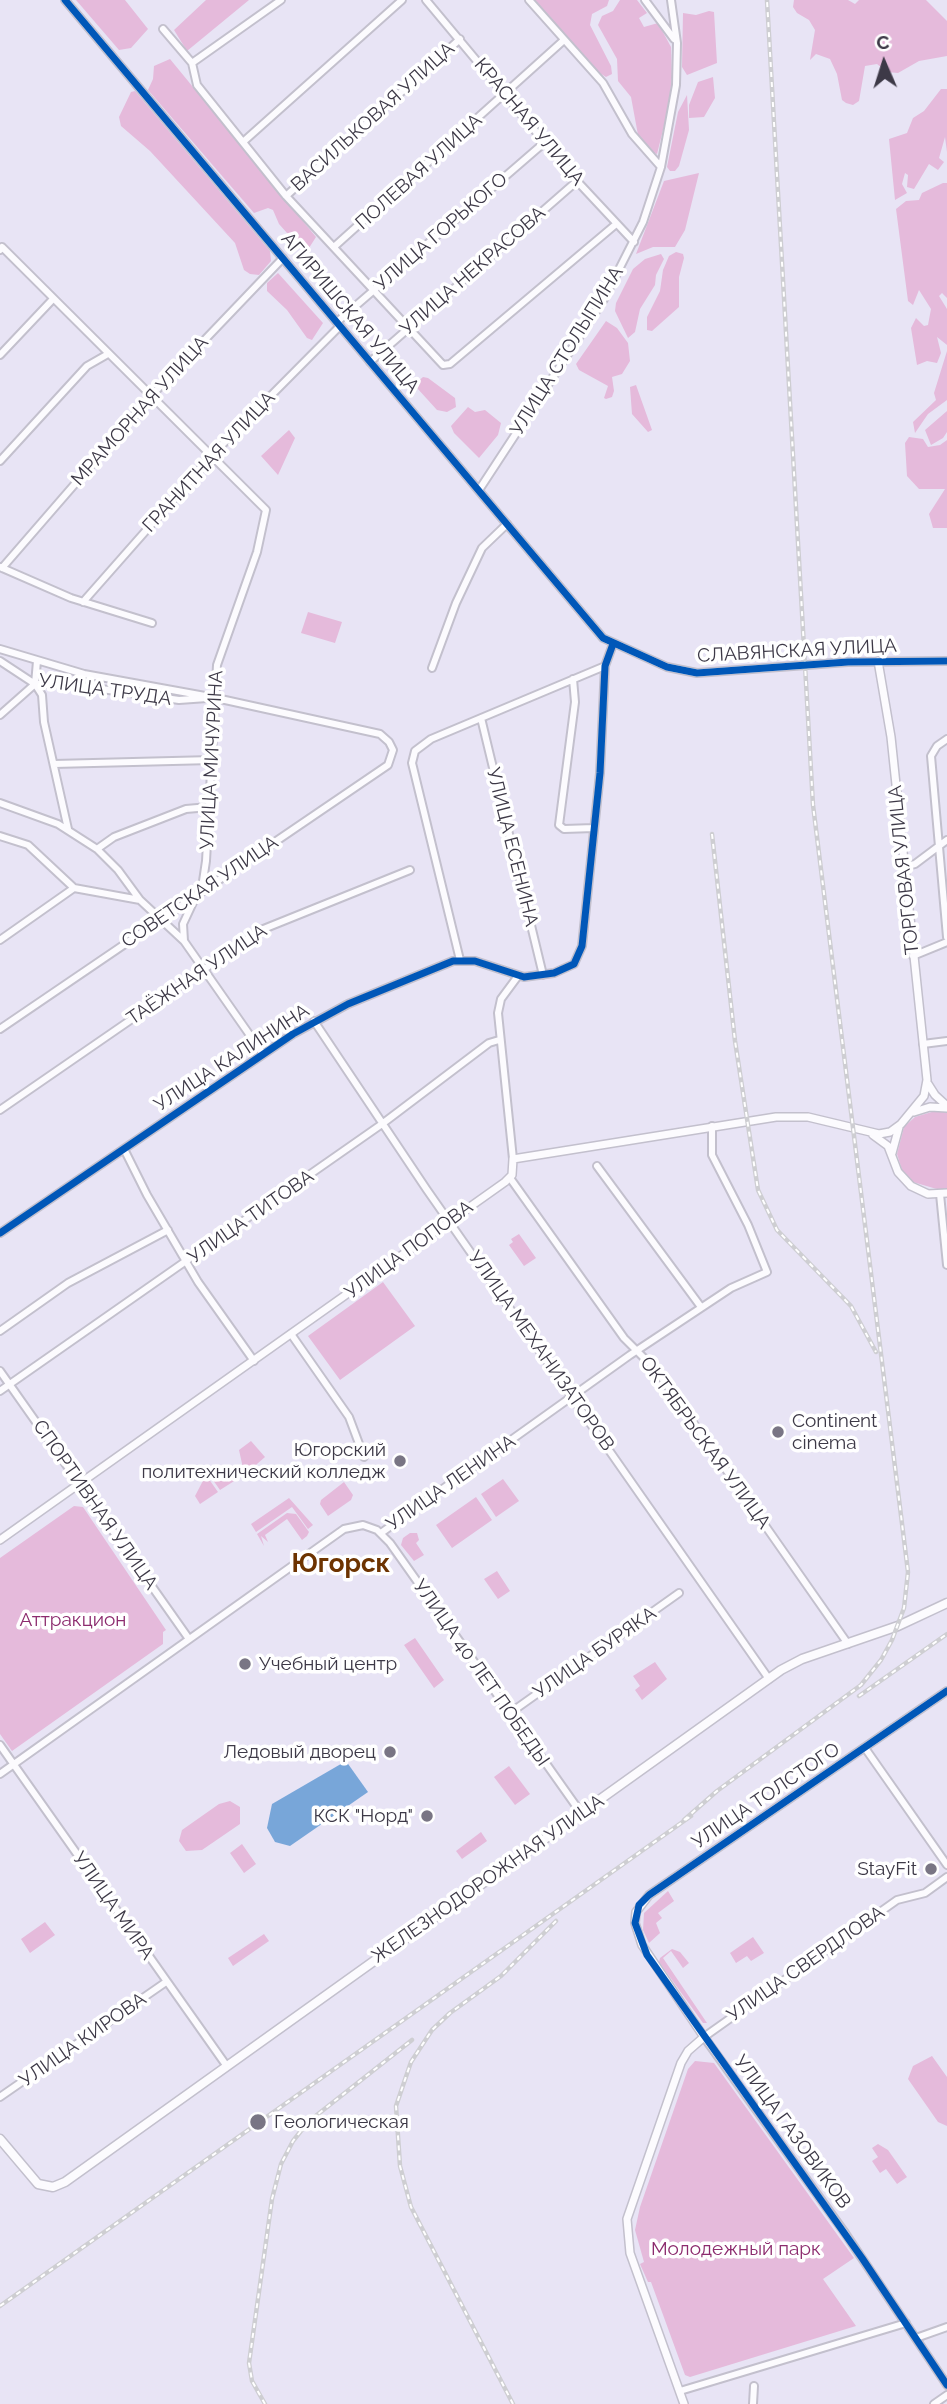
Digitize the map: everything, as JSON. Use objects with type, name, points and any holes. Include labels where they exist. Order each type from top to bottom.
[{"type":"main road","name":"ЖЕЛЕЗНОДОРОЖНАЯ УЛИЦА","points":[[0,2139],[34,2182],[47,2187],[65,2182],[769,1679],[796,1662],[908,1622],[947,1603]]},
{"type":"street","name":"АГИРИШСКАЯ УЛИЦА","points":[[65,0],[597,633],[613,644]]},
{"type":"street","points":[[192,63],[281,0]]},
{"type":"street","points":[[243,142],[402,0]]},
{"type":"street","name":"КРАСНАЯ УЛИЦА","points":[[426,0],[577,181],[615,225],[634,242]]},
{"type":"street","points":[[528,0],[603,83],[632,134],[661,167]]},
{"type":"street","points":[[645,0],[670,30],[677,44]]},
{"type":"street","name":"УЛИЦА СТОЛЫПИНА","points":[[479,491],[604,299],[634,242],[661,167],[676,85],[677,44],[671,0]]},
{"type":"street","points":[[163,29],[192,63],[197,85],[286,195],[409,328]]},
{"type":"street","name":"ВАСИЛЬКОВАЯ УЛИЦА","points":[[286,195],[460,39]]},
{"type":"street","name":"ПОЛЕВАЯ УЛИЦА","points":[[335,246],[564,40]]},
{"type":"street","name":"УЛИЦА ГОРЬКОГО","points":[[338,324],[545,142]]},
{"type":"street","name":"УЛИЦА НЕКРАСОВА","points":[[370,362],[577,181]]},
{"type":"street","name":"УЛИЦА СТОЛЫПИНА","points":[[409,328],[441,364],[452,362],[615,225]]},
{"type":"street","points":[[1,249],[212,455]]},
{"type":"street","name":"МРАМОРНАЯ УЛИЦА","points":[[1,567],[152,394],[283,258]]},
{"type":"street","points":[[0,355],[53,299]]},
{"type":"street","name":"ГРАНИТНАЯ УЛИЦА","points":[[83,602],[212,455],[338,324]]},
{"type":"street","points":[[0,461],[86,366],[108,354]]},
{"type":"street","name":"УЛИЦА МИЧУРИНА","points":[[184,941],[183,924],[199,892],[206,861],[219,657],[257,552],[266,510],[212,455]]},
{"type":"street","points":[[432,668],[453,611],[482,548],[507,524]]},
{"type":"street","points":[[1,567],[83,602],[152,623]]},
{"type":"street","points":[[605,666],[431,739],[415,751],[412,764],[460,960],[485,964],[518,976],[543,975],[567,969],[579,956],[602,747],[605,666],[613,644]]},
{"type":"street","name":"СЛАВЯНСКАЯ УЛИЦА","points":[[613,644],[667,667],[697,673],[878,661],[947,661]]},
{"type":"street","name":"УЛИЦА ТРУДА","points":[[0,649],[84,674],[216,698],[380,734],[393,750]]},
{"type":"street","name":"УЛИЦА ТРУДА","points":[[0,661],[35,684],[66,684],[179,700],[216,698]]},
{"type":"street","points":[[37,661],[35,684],[42,695],[44,722],[68,830]]},
{"type":"street","name":"ТОРГОВАЯ УЛИЦА","points":[[878,661],[891,737],[927,1080]]},
{"type":"street","points":[[573,678],[574,711],[559,825],[564,829],[594,828]]},
{"type":"street","points":[[0,715],[35,684]]},
{"type":"street","name":"УЛИЦА ЕСЕНИНА","points":[[481,718],[543,975]]},
{"type":"street","points":[[913,956],[947,940],[931,756],[937,746],[947,739]]},
{"type":"street","name":"СОВЕТСКАЯ УЛИЦА","points":[[0,1029],[199,892],[227,877],[350,788],[388,765],[393,750]]},
{"type":"street","points":[[54,764],[212,760]]},
{"type":"street","points":[[0,803],[68,830],[97,849],[118,870],[140,900],[184,941],[263,1054]]},
{"type":"street","points":[[97,849],[114,837],[187,809],[209,807]]},
{"type":"street","points":[[0,836],[28,845],[74,888],[140,900]]},
{"type":"street","points":[[904,867],[915,864],[947,840]]},
{"type":"street","name":"ТАЁЖНАЯ УЛИЦА","points":[[0,1110],[278,921],[410,870]]},
{"type":"street","points":[[0,940],[74,888]]},
{"type":"street","name":"УЛИЦА КАЛИНИНА","points":[[0,1233],[314,1021],[411,976],[460,960]]},
{"type":"street","points":[[511,1176],[513,1159],[499,1040],[499,1006],[518,976]]},
{"type":"street","name":"УЛИЦА МЕХАНИЗАТОРОВ","points":[[314,1021],[382,1124],[769,1679]]},
{"type":"street","name":"УЛИЦА ТИТОВА","points":[[0,1391],[382,1124],[489,1043],[499,1040]]},
{"type":"street","points":[[923,1044],[947,1041]]},
{"type":"street","points":[[513,1159],[712,1126],[798,1117],[866,1132],[888,1133],[908,1117],[924,1096],[927,1080]]},
{"type":"street","points":[[927,1080],[932,1092],[947,1107]]},
{"type":"street","points":[[908,1117],[930,1107],[947,1107]]},
{"type":"street","points":[[893,1160],[893,1142],[901,1124]]},
{"type":"street","name":"УЛИЦА ЛЕНИНА","points":[[0,1774],[344,1528],[367,1525],[381,1533],[636,1350],[747,1279],[767,1272],[748,1225],[712,1155],[712,1126]]},
{"type":"street","points":[[866,1132],[884,1142],[898,1172],[911,1186],[922,1192],[944,1194],[947,1265]]},
{"type":"street","points":[[124,1149],[186,1262],[254,1361]]},
{"type":"street","name":"УЛИЦА ПОПОВА","points":[[0,1540],[450,1222],[511,1176],[518,1164],[528,1157]]},
{"type":"street","points":[[597,1167],[701,1307]]},
{"type":"street","name":"ОКТЯБРЬСКАЯ УЛИЦА","points":[[511,1176],[619,1331],[657,1371],[848,1644]]},
{"type":"street","points":[[0,1331],[62,1287],[168,1230]]},
{"type":"street","points":[[291,1334],[349,1417],[364,1457]]},
{"type":"street","name":"СПОРТИВНАЯ УЛИЦА","points":[[0,1371],[189,1639]]},
{"type":"street","name":"УЛИЦА 40 ЛЕТ ПОБЕДЫ","points":[[381,1533],[581,1813]]},
{"type":"street","name":"УЛИЦА БУРЯКА","points":[[510,1713],[680,1593]]},
{"type":"street","name":"УЛИЦА ТОЛСТОГО","points":[[642,1945],[635,1918],[639,1905],[649,1895],[947,1691]]},
{"type":"street","name":"УЛИЦА МИРА","points":[[0,1745],[226,2065]]},
{"type":"street","points":[[865,1748],[947,1865]]},
{"type":"street","name":"УЛИЦА СВЕРДЛОВА","points":[[704,2037],[897,1900],[925,1893],[947,1877]]},
{"type":"street","name":"УЛИЦА ГАЗОВИКОВ","points":[[642,1945],[947,2385]]},
{"type":"street","name":"УЛИЦА КИРОВА","points":[[0,2098],[166,1982]]},
{"type":"street","points":[[684,2404],[631,2259],[627,2219],[681,2063],[688,2051],[704,2037]]},
{"type":"street","points":[[680,2391],[906,2323]]},
{"type":"street","points":[[916,2338],[947,2327]]},
{"type":"street","points":[[752,2404],[754,2386]]},
{"type":"street","points":[[934,2404],[947,2395]]},
{"type":"green space","points":[[76,0],[125,0],[148,29],[131,48],[119,50]]},
{"type":"green space","points":[[206,0],[249,0],[187,51],[174,30]]},
{"type":"green space","points":[[535,0],[609,0],[607,6],[592,14],[590,25],[611,66],[612,74],[606,77],[598,72]]},
{"type":"green space","points":[[620,0],[637,0],[647,13],[639,18],[644,27],[658,23],[671,47],[672,78],[668,110],[657,154],[651,152],[638,135],[631,97],[618,81],[617,59],[598,25],[602,16],[613,11]]},
{"type":"green space","points":[[794,0],[848,0],[855,4],[859,0],[926,0],[947,21],[947,56],[919,61],[898,73],[887,72],[877,64],[865,66],[859,101],[853,105],[846,103],[842,100],[837,74],[830,59],[816,54],[810,60],[815,30],[809,20],[797,13],[793,7]]},
{"type":"green space","points":[[714,12],[717,63],[687,75],[682,67],[683,13],[696,15]]},
{"type":"green space","points":[[170,59],[316,237],[309,248],[303,251],[279,224],[273,210],[268,208],[254,213],[148,90],[153,79],[154,66]]},
{"type":"green space","points":[[713,77],[715,98],[704,117],[689,118],[689,105],[698,82]]},
{"type":"green space","points":[[941,89],[947,89],[947,152],[945,137],[939,158],[944,162],[938,170],[929,164],[914,189],[907,187],[908,175],[905,173],[902,184],[907,193],[895,200],[889,139],[907,133],[913,118],[924,111]]},
{"type":"green space","points":[[135,91],[270,251],[271,261],[259,275],[244,270],[235,243],[150,151],[121,126],[119,117],[131,92]]},
{"type":"green space","points":[[687,95],[689,130],[679,166],[675,171],[670,171],[667,167],[678,112]]},
{"type":"green space","points":[[699,173],[685,230],[675,247],[653,247],[636,254],[664,181]]},
{"type":"green space","points":[[947,183],[947,298],[942,293],[939,296],[947,309],[947,345],[937,337],[941,353],[937,363],[927,361],[917,365],[911,328],[916,318],[924,326],[928,325],[931,309],[919,290],[913,305],[908,301],[896,209],[906,201],[919,200],[922,193]]},
{"type":"green space","points":[[676,252],[683,254],[684,258],[679,277],[679,307],[652,331],[647,330],[647,317],[660,291],[663,270],[669,256]]},
{"type":"green space","points":[[661,254],[664,259],[656,275],[655,285],[640,309],[635,332],[628,338],[615,311],[616,303],[633,269],[645,259]]},
{"type":"green space","points":[[278,273],[323,323],[312,340],[307,338],[287,310],[267,291],[267,283]]},
{"type":"green space","points":[[606,321],[617,328],[628,343],[630,361],[622,374],[612,377],[614,391],[612,397],[606,399],[604,398],[608,386],[579,370],[576,364]]},
{"type":"green space","points":[[947,351],[947,400],[928,414],[915,433],[913,422],[936,400],[934,393]]},
{"type":"green space","points":[[423,377],[455,398],[456,407],[447,412],[437,410],[417,388],[416,383]]},
{"type":"green space","points":[[636,385],[652,430],[648,432],[632,414],[630,387]]},
{"type":"green space","points":[[468,407],[475,412],[485,410],[501,423],[498,435],[479,458],[454,433],[451,426]]},
{"type":"green space","points":[[947,411],[947,432],[943,438],[931,445],[925,430]]},
{"type":"green space","points":[[289,430],[295,438],[278,475],[261,456]]},
{"type":"green space","points":[[909,437],[923,439],[928,447],[940,445],[947,440],[947,528],[933,528],[929,514],[945,489],[919,489],[907,476],[905,443]]},
{"type":"green space","points":[[308,612],[342,622],[335,643],[301,633]]},
{"type":"green space","points":[[935,1111],[947,1112],[947,1188],[940,1190],[913,1182],[902,1170],[897,1154],[904,1127],[915,1117]]},
{"type":"green space","points":[[519,1234],[536,1258],[524,1266],[509,1245],[513,1242],[511,1239]]},
{"type":"green space","points":[[383,1282],[415,1326],[340,1380],[308,1336]]},
{"type":"green space","points":[[251,1441],[265,1457],[249,1471],[243,1468],[239,1450]]},
{"type":"green space","points":[[212,1470],[236,1473],[239,1478],[220,1490],[208,1473]]},
{"type":"green space","points":[[206,1475],[218,1492],[200,1504],[195,1496]]},
{"type":"green space","points":[[503,1479],[519,1501],[496,1517],[481,1494]]},
{"type":"green space","points":[[344,1482],[353,1495],[351,1500],[328,1516],[320,1504],[321,1500]]},
{"type":"green space","points":[[476,1497],[492,1520],[452,1548],[436,1525]]},
{"type":"green space","points":[[289,1498],[313,1525],[308,1529],[292,1507],[256,1532],[251,1524]]},
{"type":"green space","name":"Аттракцион","points":[[74,1506],[83,1507],[166,1630],[163,1632],[163,1644],[12,1751],[0,1734],[0,1558]]},
{"type":"green space","points":[[287,1513],[296,1514],[309,1532],[307,1536],[302,1540],[287,1519],[265,1535],[268,1542],[261,1536],[264,1546],[257,1534]]},
{"type":"green space","points":[[410,1533],[417,1533],[419,1540],[416,1543],[424,1555],[414,1561],[401,1545],[403,1538]]},
{"type":"green space","points":[[497,1571],[510,1591],[498,1599],[484,1579]]},
{"type":"green space","points":[[415,1638],[444,1680],[434,1688],[404,1645]]},
{"type":"green space","points":[[655,1662],[667,1679],[642,1700],[635,1690],[640,1686],[633,1676]]},
{"type":"green space","points":[[509,1766],[530,1794],[515,1805],[494,1777]]},
{"type":"green space","points":[[230,1801],[240,1807],[240,1824],[202,1850],[186,1851],[179,1841],[182,1830],[219,1804]]},
{"type":"green space","points":[[481,1832],[487,1841],[462,1859],[456,1851]]},
{"type":"green space","points":[[242,1844],[256,1864],[244,1873],[230,1853]]},
{"type":"green space","points":[[668,1891],[674,1901],[658,1913],[662,1918],[656,1923],[660,1933],[649,1943],[643,1930],[644,1913]]},
{"type":"green space","points":[[45,1922],[55,1935],[30,1953],[21,1939]]},
{"type":"green space","points":[[264,1934],[269,1941],[233,1966],[228,1958]]},
{"type":"green space","points":[[753,1937],[764,1953],[751,1961],[747,1956],[736,1963],[730,1953]]},
{"type":"green space","points":[[672,1949],[680,1952],[689,1963],[683,1968],[671,1951],[663,1958],[707,2023],[703,2023],[659,1962],[660,1958]]},
{"type":"green space","points":[[932,2056],[947,2077],[947,2126],[938,2122],[908,2079],[913,2066]]},
{"type":"green space","name":"Молодежный парк","points":[[695,2061],[714,2063],[854,2258],[823,2279],[856,2326],[690,2377],[685,2375],[651,2282],[648,2282],[640,2264],[644,2262],[635,2230],[640,2207],[688,2069]]},
{"type":"green space","points":[[878,2144],[888,2150],[907,2177],[897,2184],[886,2169],[880,2173],[872,2161],[878,2157],[872,2148]]},
{"type":"water","points":[[346,1761],[368,1792],[290,1846],[275,1842],[267,1828],[272,1804]]},
{"type":"railway","points":[[684,1820],[717,1791],[861,1685],[881,1660],[892,1640],[904,1608],[908,1572],[813,805],[767,0]]},
{"type":"railway","points":[[712,834],[735,1041],[758,1190],[777,1230],[851,1306],[876,1352]]},
{"type":"railway","points":[[859,1696],[947,1634]]},
{"type":"railway","points":[[0,2306],[691,1816]]},
{"type":"railway","points":[[513,2404],[411,2207],[400,2166],[396,2106],[411,2062],[432,2030],[450,2013],[501,1976],[556,1921]]},
{"type":"railway","points":[[265,2404],[252,2381],[249,2363],[272,2199],[281,2164],[293,2141],[308,2122],[412,2040]]},
{"type":"cycle path","points":[[65,0],[603,638],[667,667],[697,673],[848,662],[947,661]]},
{"type":"cycle path","points":[[0,1233],[293,1034],[348,1004],[453,961],[475,961],[524,977],[554,973],[574,964],[582,946],[600,773],[605,666],[613,644]]},
{"type":"cycle path","points":[[947,1691],[649,1895],[639,1905],[635,1923],[647,1955],[862,2258],[947,2385]]},
{"type":"place","name":"Continent cinema","points":[[778,1432]]},
{"type":"place","name":"Югорский политехнический колледж","points":[[400,1461]]},
{"type":"place","name":"Учебный центр","points":[[245,1664]]},
{"type":"place","name":"Ледовый дворец","points":[[390,1752]]},
{"type":"place","name":"КСК \"Норд\"","points":[[427,1816]]},
{"type":"place","name":"StayFit","points":[[931,1869]]},
{"type":"place","name":"Геологическая","points":[[258,2122]]},
{"type":"district","name":"Югорск","points":[[341,1564]]}]
